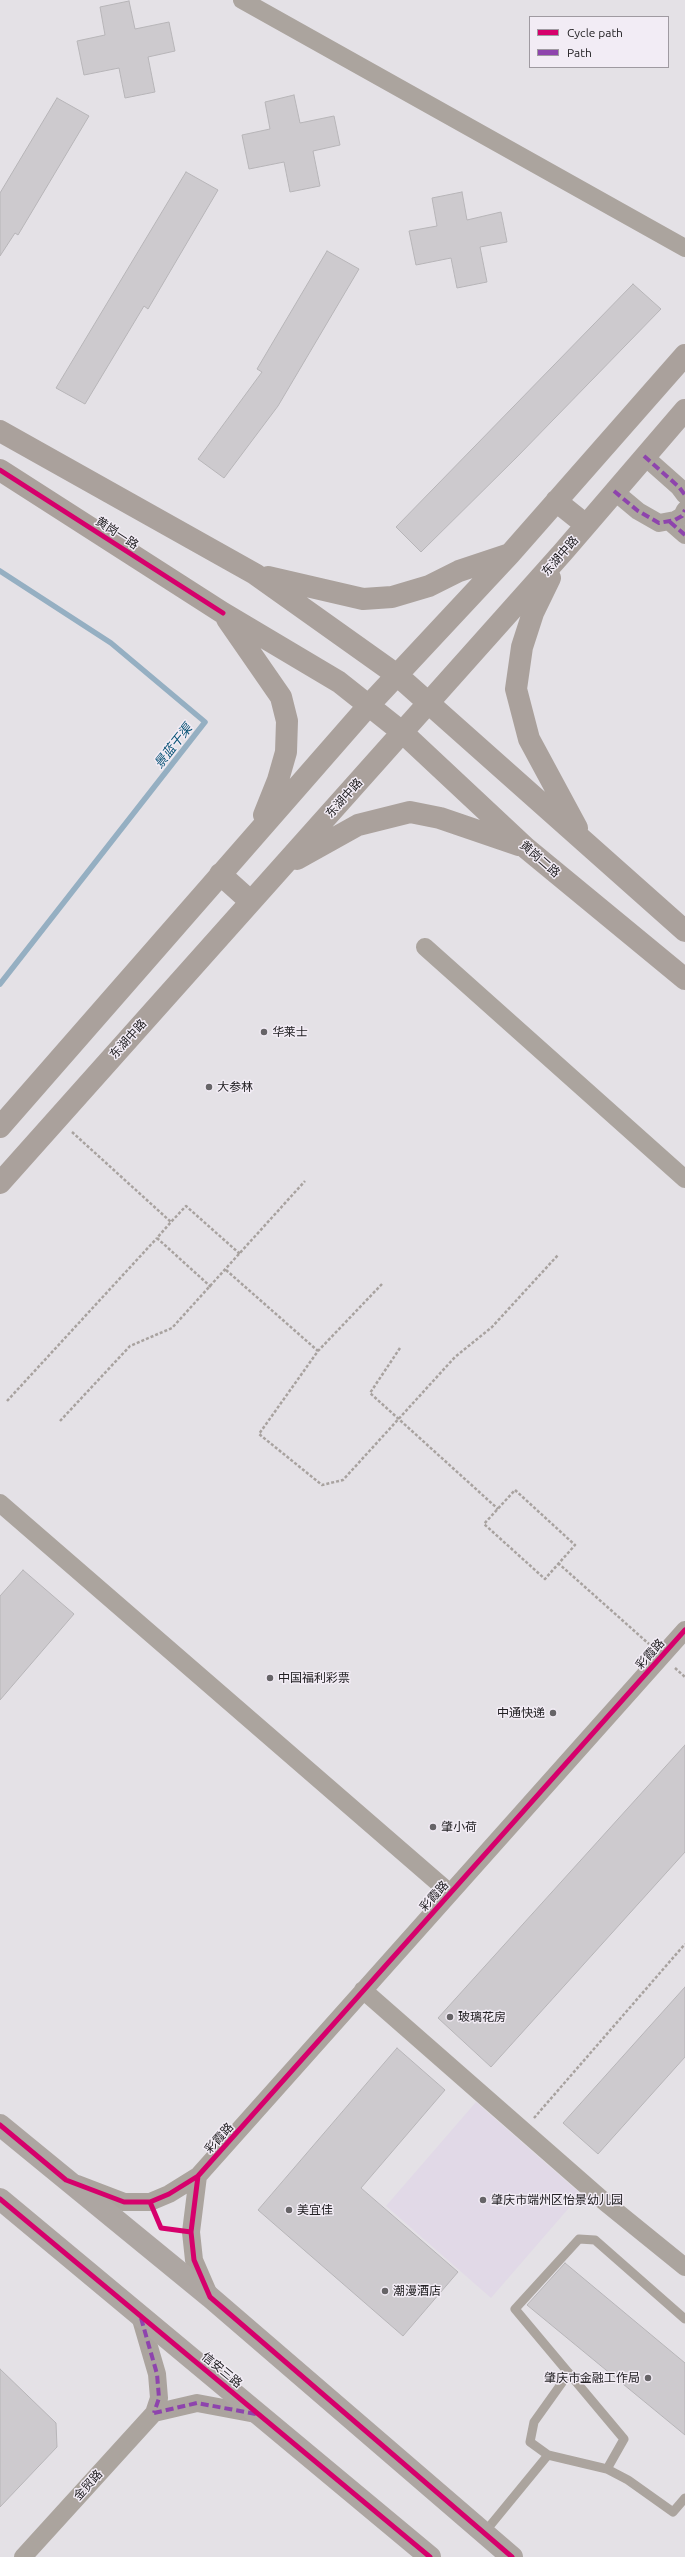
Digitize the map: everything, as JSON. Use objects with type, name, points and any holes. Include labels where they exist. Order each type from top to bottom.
[{"type":"main road","points":[[0,1127],[256,832],[369,705],[510,554],[685,355]]},
{"type":"main road","name":"东湖中路","points":[[0,1183],[250,901],[563,552],[685,410]]},
{"type":"main road","points":[[0,431],[255,574],[397,675],[685,932]]},
{"type":"main road","name":"黄岗一路","points":[[0,470],[223,613],[326,672],[369,705]]},
{"type":"main road","points":[[556,501],[586,525]]},
{"type":"main road","points":[[563,552],[533,613],[522,647],[516,688],[529,739],[586,844]]},
{"type":"main road","points":[[255,574],[364,599],[392,597],[429,586],[459,571],[510,554]]},
{"type":"main road","points":[[223,613],[281,697],[287,721],[286,752],[278,780],[256,832]]},
{"type":"main road","name":"黄岗二路","points":[[369,705],[402,732],[526,848],[685,979]]},
{"type":"main road","points":[[279,870],[358,826],[410,812],[440,818],[526,848]]},
{"type":"main road","points":[[220,874],[250,901]]},
{"type":"main road","points":[[0,2125],[210,2297],[512,2557]]},
{"type":"main road","name":"信安三路","points":[[0,2199],[430,2557]]},
{"type":"street","points":[[242,0],[685,248]]},
{"type":"street","points":[[644,456],[679,487],[685,495]]},
{"type":"street","points":[[614,491],[649,518],[659,523],[670,522],[682,516],[685,510]]},
{"type":"street","points":[[670,522],[685,535]]},
{"type":"street","points":[[425,946],[685,1179]]},
{"type":"street","points":[[0,1503],[450,1893]]},
{"type":"street","name":"彩霞路","points":[[66,2180],[124,2202],[150,2202],[169,2194],[198,2176],[685,1630]]},
{"type":"street","points":[[364,1990],[606,2203],[685,2267]]},
{"type":"street","points":[[198,2176],[191,2232],[194,2260],[210,2297]]},
{"type":"street","points":[[140,2316],[157,2374],[159,2398],[154,2414]]},
{"type":"street","points":[[154,2414],[197,2403],[261,2415]]},
{"type":"street","name":"金贸路","points":[[23,2557],[154,2414]]},
{"type":"lane","points":[[607,2469],[624,2439],[515,2309],[579,2239],[595,2240],[685,2319]]},
{"type":"lane","points":[[569,2373],[534,2422],[530,2442],[548,2455],[607,2469],[628,2480],[673,2512],[685,2498]]},
{"type":"lane","points":[[484,2533],[548,2455]]},
{"type":"path","points":[[58,1118],[171,1222]]},
{"type":"path","points":[[60,1421],[130,1346],[172,1328],[211,1287],[305,1181]]},
{"type":"path","points":[[7,1401],[186,1206],[240,1254]]},
{"type":"path","points":[[156,1238],[211,1287]]},
{"type":"path","points":[[382,1284],[318,1351],[259,1434],[322,1485],[343,1480],[455,1357],[492,1327],[558,1255]]},
{"type":"path","points":[[226,1270],[318,1351]]},
{"type":"path","points":[[400,1348],[370,1393],[498,1509]]},
{"type":"path","points":[[515,1490],[575,1545],[558,1563],[545,1579],[484,1524],[515,1490]]},
{"type":"path","points":[[558,1563],[685,1677]]},
{"type":"path","points":[[523,2130],[685,1944]]},
{"type":"shaded area","name":"肇庆市端州区怡景幼儿园","points":[[476,2102],[581,2194],[491,2298],[386,2206]]},
{"type":"building","points":[[129,1],[135,29],[169,22],[175,51],[148,57],[155,92],[125,98],[119,68],[84,75],[77,41],[105,35],[100,7]]},
{"type":"building","points":[[294,95],[300,123],[334,116],[340,145],[313,151],[320,186],[290,192],[284,162],[249,169],[242,135],[270,129],[265,102]]},
{"type":"building","points":[[57,98],[89,116],[18,235],[15,233],[0,256],[0,193]]},
{"type":"building","points":[[186,172],[218,190],[148,309],[144,306],[85,404],[56,388]]},
{"type":"building","points":[[462,192],[467,220],[501,212],[507,242],[480,247],[487,282],[457,288],[451,258],[416,265],[409,231],[437,226],[432,198]]},
{"type":"building","points":[[327,251],[359,269],[278,406],[224,478],[198,459],[262,372],[257,369]]},
{"type":"building","points":[[633,284],[661,309],[517,457],[421,552],[396,527]]},
{"type":"building","points":[[23,1570],[74,1614],[0,1700],[0,1596]]},
{"type":"building","points":[[685,1745],[685,1852],[491,2067],[438,2018]]},
{"type":"building","points":[[685,1987],[685,2057],[598,2154],[563,2123]]},
{"type":"building","points":[[397,2048],[445,2090],[361,2188],[458,2272],[403,2336],[258,2210]]},
{"type":"building","points":[[565,2263],[685,2363],[685,2435],[527,2305]]},
{"type":"building","points":[[0,2369],[56,2423],[57,2447],[0,2507]]},
{"type":"waterway","name":"景蓝干渠","points":[[0,571],[111,643],[205,722],[0,984]]},
{"type":"marked path","points":[[644,456],[679,487],[685,495]]},
{"type":"marked path","points":[[614,491],[638,511],[659,523],[675,520],[682,516],[685,510]]},
{"type":"marked path","points":[[670,522],[685,535]]},
{"type":"marked path","points":[[141,2318],[157,2374],[159,2398],[154,2413]]},
{"type":"marked path","points":[[154,2413],[197,2403],[256,2414]]},
{"type":"cycle path","points":[[0,470],[223,613]]},
{"type":"cycle path","points":[[0,2125],[66,2180],[124,2202],[150,2202],[169,2194],[198,2176],[685,1630]]},
{"type":"cycle path","points":[[198,2176],[191,2232],[194,2260],[210,2297],[512,2557]]},
{"type":"cycle path","points":[[0,2199],[430,2557]]},
{"type":"cycle path","points":[[150,2202],[161,2228],[191,2232]]},
{"type":"place","name":"华莱士","points":[[264,1032]]},
{"type":"place","name":"大参林","points":[[209,1087]]},
{"type":"place","name":"中国福利彩票","points":[[270,1678]]},
{"type":"place","name":"中通快递","points":[[553,1713]]},
{"type":"place","name":"肇小荷","points":[[433,1827]]},
{"type":"place","name":"玻璃花房","points":[[450,2017]]},
{"type":"place","name":"肇庆市端州区怡景幼儿园","points":[[483,2200]]},
{"type":"place","name":"美宜佳","points":[[289,2210]]},
{"type":"place","name":"潮漫酒店","points":[[385,2291]]},
{"type":"place","name":"肇庆市金融工作局","points":[[648,2378]]}]
